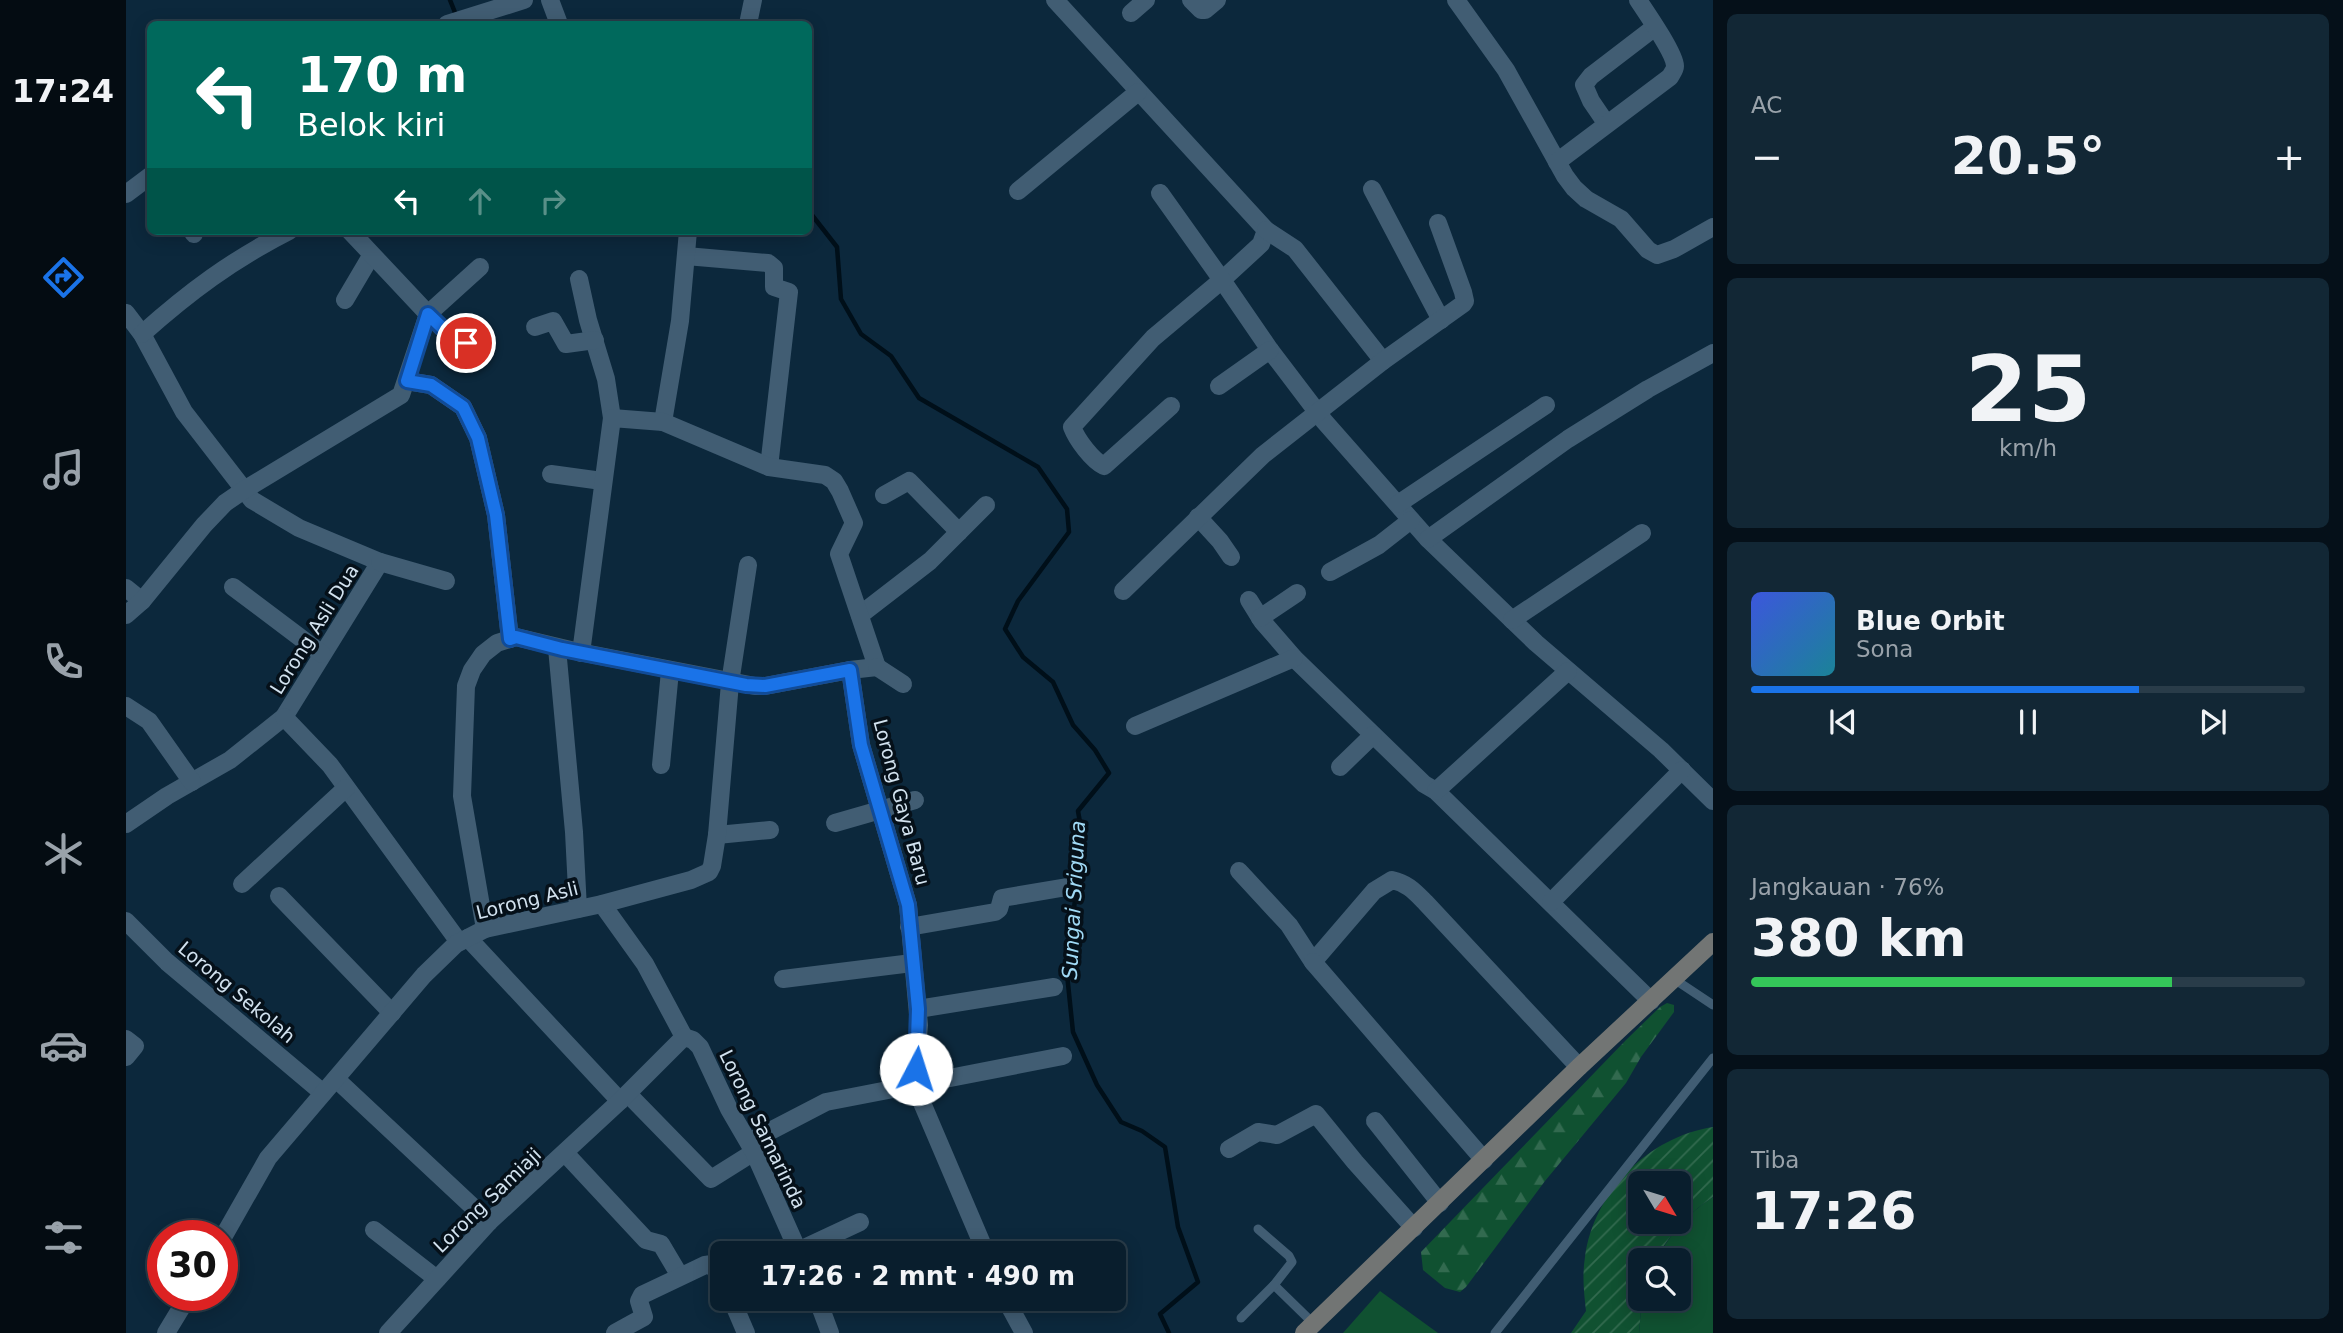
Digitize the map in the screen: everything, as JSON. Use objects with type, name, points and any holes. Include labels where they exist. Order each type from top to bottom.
[{"type":"main road","points":[[1309,1328],[1579,1067],[1713,942]]},
{"type":"street","points":[[457,21],[524,0]]},
{"type":"street","points":[[550,0],[558,21]]},
{"type":"street","points":[[749,21],[753,0]]},
{"type":"street","points":[[1055,0],[1266,230],[1296,248],[1383,361]]},
{"type":"street","points":[[1130,13],[1146,0]]},
{"type":"street","points":[[1191,0],[1201,10],[1205,10],[1217,0]]},
{"type":"street","points":[[1455,0],[1506,71],[1565,176],[1581,195],[1621,219],[1648,250],[1657,255],[1674,249],[1713,227]]},
{"type":"street","points":[[1557,162],[1675,71],[1672,55],[1638,0]]},
{"type":"street","points":[[1606,123],[1585,91],[1584,85],[1591,76],[1655,27]]},
{"type":"street","points":[[1018,191],[1138,92]]},
{"type":"street","points":[[126,194],[147,178]]},
{"type":"street","points":[[1372,190],[1441,320]]},
{"type":"street","points":[[1160,193],[1317,412],[1411,520],[1512,620],[1682,770],[1713,801]]},
{"type":"street","points":[[1123,591],[1263,455],[1465,301],[1438,223]]},
{"type":"street","points":[[1171,407],[1104,466],[1086,448],[1072,427],[1153,338],[1261,244],[1266,230]]},
{"type":"street","points":[[142,334],[181,300],[247,252],[281,235]]},
{"type":"street","points":[[354,235],[371,256],[449,335],[460,342],[485,337]]},
{"type":"street","points":[[663,422],[680,321],[688,235]]},
{"type":"street","points":[[345,300],[371,256]]},
{"type":"street","points":[[686,256],[768,263],[774,268],[774,287],[789,292],[769,467]]},
{"type":"street","points":[[126,615],[142,601],[225,503],[243,489],[397,400],[407,381],[428,314],[480,267]]},
{"type":"street","points":[[579,279],[607,379],[612,418],[581,653]]},
{"type":"street","name":"Lorong Asli Dua","points":[[126,313],[142,334],[184,412],[252,500],[299,528],[380,562],[284,717],[330,765],[464,940],[624,1098],[711,1179],[751,1147]]},
{"type":"street","points":[[535,327],[553,321],[566,344],[595,340]]},
{"type":"street","points":[[1219,386],[1270,350]]},
{"type":"street","points":[[1428,538],[1568,439],[1648,389],[1713,353]]},
{"type":"street","points":[[407,381],[431,385],[463,407],[478,438],[496,515],[510,639]]},
{"type":"street","points":[[1398,504],[1546,405]]},
{"type":"street","points":[[612,418],[663,422],[769,467],[825,475],[834,481],[854,523],[839,554],[877,667],[903,684]]},
{"type":"street","points":[[551,474],[602,481]]},
{"type":"street","points":[[884,495],[908,481],[911,482],[959,532]]},
{"type":"street","points":[[860,615],[930,561],[986,505]]},
{"type":"street","points":[[1198,517],[1231,557]]},
{"type":"street","points":[[1330,572],[1379,545],[1411,520]]},
{"type":"street","points":[[1512,620],[1642,533]]},
{"type":"street","points":[[380,562],[446,581]]},
{"type":"street","name":"Lorong Asli","points":[[233,1220],[268,1158],[424,975],[464,940],[485,929],[602,904],[691,880],[709,872],[717,835],[730,683],[748,565]]},
{"type":"street","points":[[233,587],[322,654]]},
{"type":"street","points":[[126,588],[142,601]]},
{"type":"street","points":[[1260,618],[1297,593]]},
{"type":"street","points":[[1249,600],[1260,618],[1294,658],[1424,784],[1436,791],[1651,1001]]},
{"type":"street","points":[[485,929],[462,796],[466,686],[472,670],[483,654],[497,643],[516,637],[557,648],[730,683],[765,686],[877,667]]},
{"type":"street","points":[[557,648],[574,832],[578,909]]},
{"type":"street","points":[[1135,726],[1294,658]]},
{"type":"street","name":"Lorong Gaya Baru","points":[[850,670],[861,745],[908,905],[918,1009],[918,1054],[914,1084],[981,1241]]},
{"type":"street","points":[[661,765],[670,671]]},
{"type":"street","points":[[1436,791],[1568,671]]},
{"type":"street","points":[[126,706],[149,721],[192,782]]},
{"type":"street","points":[[126,824],[230,760],[284,717]]},
{"type":"street","points":[[1340,767],[1373,735]]},
{"type":"street","points":[[1551,902],[1682,770]]},
{"type":"street","points":[[242,884],[346,788]]},
{"type":"street","points":[[835,823],[915,800]]},
{"type":"street","points":[[717,835],[770,830]]},
{"type":"street","points":[[1239,871],[1289,925],[1313,962],[1485,1160]]},
{"type":"street","points":[[1313,962],[1374,891],[1392,880],[1401,881],[1418,895],[1579,1067]]},
{"type":"street","points":[[909,927],[995,912],[999,909],[1002,898],[1067,887]]},
{"type":"street","points":[[279,896],[392,1013]]},
{"type":"street","name":"Lorong Samarinda","points":[[602,904],[645,964],[684,1037],[693,1040],[700,1047],[729,1109],[751,1147],[794,1241]]},
{"type":"street","name":"Lorong Sekolah","points":[[126,921],[167,962],[323,1093]]},
{"type":"street","points":[[783,979],[912,963]]},
{"type":"street","points":[[918,1009],[1054,987]]},
{"type":"street","points":[[624,1098],[684,1037]]},
{"type":"street","points":[[126,1039],[135,1046],[126,1057]]},
{"type":"street","points":[[751,1147],[826,1102],[1063,1056]]},
{"type":"street","points":[[336,1079],[489,1222]]},
{"type":"street","name":"Lorong Samiaji","points":[[388,1333],[489,1222],[624,1098]]},
{"type":"street","points":[[1229,1149],[1258,1132],[1277,1135],[1316,1114],[1354,1162],[1414,1228]]},
{"type":"street","points":[[1375,1121],[1440,1203]]},
{"type":"street","points":[[565,1153],[646,1240],[661,1244],[681,1276]]},
{"type":"street","points":[[821,1241],[860,1222]]},
{"type":"street","points":[[374,1230],[437,1279]]},
{"type":"street","points":[[615,1333],[644,1317],[639,1301],[642,1295],[710,1264]]},
{"type":"street","points":[[166,1333],[179,1311]]},
{"type":"street","points":[[737,1311],[746,1333]]},
{"type":"street","points":[[822,1311],[830,1333]]},
{"type":"street","points":[[1012,1311],[1024,1333]]},
{"type":"lane","points":[[1674,979],[1713,1006]]},
{"type":"lane","points":[[1495,1333],[1713,1058]]},
{"type":"lane","points":[[1241,1318],[1275,1284],[1292,1262],[1289,1256],[1258,1229]]},
{"type":"lane","points":[[1275,1284],[1309,1328]]},
{"type":"green space","points":[[1667,1003],[1674,1005],[1674,1012],[1641,1057],[1626,1083],[1545,1181],[1466,1287],[1460,1292],[1445,1288],[1423,1270],[1421,1252],[1626,1040]]},
{"type":"green space","points":[[1713,1127],[1713,1197],[1691,1215],[1691,1171],[1628,1171],[1667,1142]]},
{"type":"green space","points":[[1628,1171],[1628,1234],[1673,1234],[1663,1248],[1628,1248],[1628,1311],[1641,1311],[1639,1333],[1571,1333],[1586,1311],[1583,1278],[1590,1233],[1612,1190]]},
{"type":"green space","points":[[1713,1197],[1713,1333],[1639,1333],[1641,1311],[1691,1311],[1691,1248],[1663,1248],[1673,1234],[1691,1234],[1691,1215]]},
{"type":"green space","points":[[1380,1291],[1438,1333],[1343,1333]]},
{"type":"waterway","name":"Sungai Sriguna","points":[[450,0],[456,15]]},
{"type":"waterway","name":"Sungai Sriguna","points":[[812,215],[837,247],[841,299],[861,334],[891,356],[919,398],[1038,467],[1067,509],[1069,532],[1018,601],[1005,629],[1023,657],[1053,682],[1073,725],[1095,750],[1109,773],[1078,811],[1082,834],[1067,974],[1073,1032],[1097,1085],[1121,1122],[1142,1131],[1165,1147],[1178,1227],[1198,1282],[1160,1314],[1169,1333]]},
{"type":"route","points":[[466,343],[456,341],[428,314],[407,381],[431,385],[463,407],[478,438],[496,515],[510,639],[516,637],[562,649],[746,685],[765,686],[850,670],[861,745],[908,905],[919,1024],[916,1069]]}]
